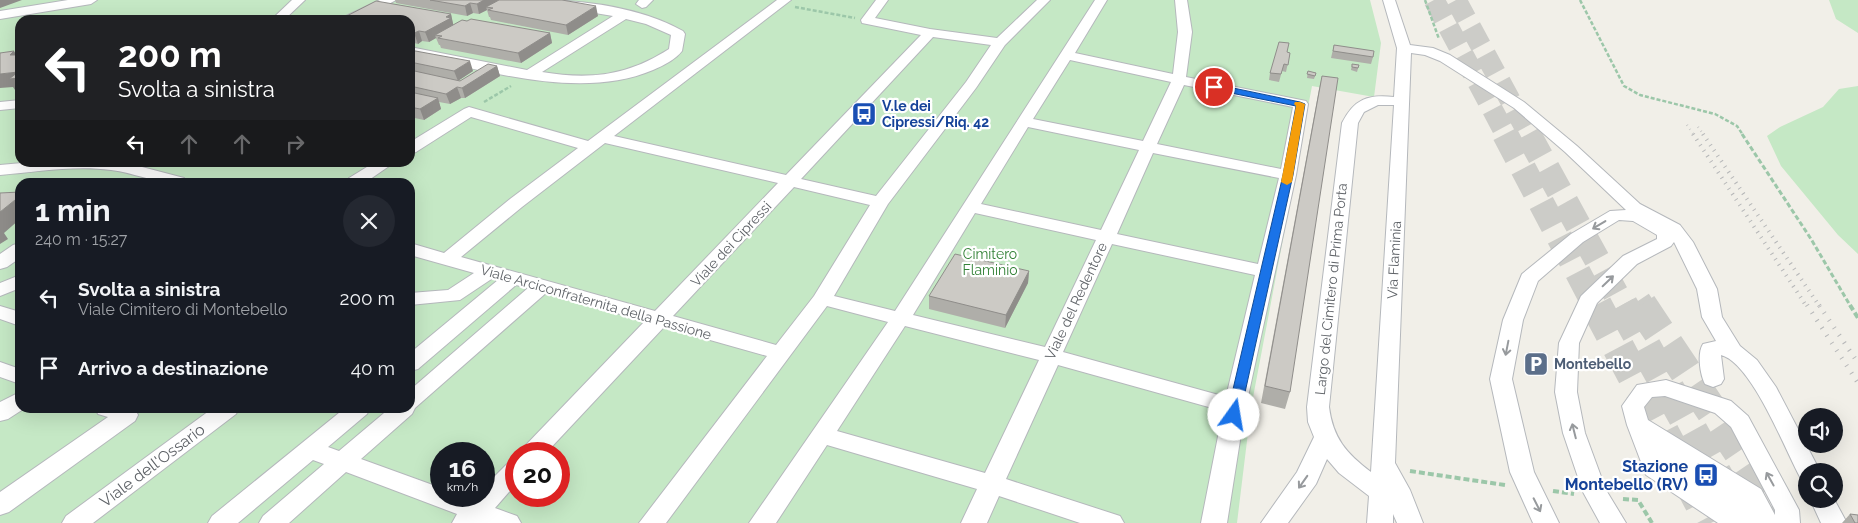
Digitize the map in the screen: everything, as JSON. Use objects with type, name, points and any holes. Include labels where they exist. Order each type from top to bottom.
[{"type":"street","points":[[0,15],[91,0]]},
{"type":"street","points":[[283,15],[299,0]]},
{"type":"street","points":[[359,15],[390,0]]},
{"type":"street","points":[[415,52],[528,75],[577,81],[605,80],[650,68],[666,59],[675,51],[678,34],[670,28],[652,21],[541,0]]},
{"type":"street","points":[[882,0],[867,20],[930,33],[1000,42]]},
{"type":"street","points":[[652,523],[822,299],[880,202],[971,85],[1000,42],[1044,0]]},
{"type":"street","points":[[762,523],[900,319],[1101,0]]},
{"type":"street","name":"Viale del Redentore","points":[[974,523],[1179,80],[1185,32],[1181,0]]},
{"type":"street","name":"Via Flaminia","points":[[1380,523],[1404,48],[1389,0]]},
{"type":"street","points":[[447,260],[516,203],[782,2]]},
{"type":"street","points":[[528,75],[623,15]]},
{"type":"street","name":"Viale dei Cipressi","points":[[542,442],[930,33]]},
{"type":"street","points":[[1404,48],[1428,51],[1445,58],[1519,105],[1571,149],[1634,208],[1674,229],[1684,242],[1707,289],[1712,317],[1732,350]]},
{"type":"street","points":[[1066,55],[1300,104],[1288,175],[1235,407],[1214,523]]},
{"type":"street","points":[[666,59],[698,66]]},
{"type":"street","name":"Largo del Cimitero di Prima Porta","points":[[1381,492],[1357,476],[1338,458],[1318,423],[1318,407],[1350,123],[1354,112],[1363,104],[1386,100],[1402,102]]},
{"type":"street","points":[[0,106],[15,104]]},
{"type":"street","points":[[415,146],[469,112],[596,143],[791,180],[880,202]]},
{"type":"street","points":[[1024,122],[1288,175]]},
{"type":"street","points":[[0,170],[38,167]]},
{"type":"street","points":[[120,167],[162,178]]},
{"type":"street","points":[[361,178],[379,167]]},
{"type":"street","points":[[136,178],[146,174]]},
{"type":"street","points":[[970,207],[1266,272]]},
{"type":"street","points":[[1546,523],[1522,472],[1501,379],[1513,320],[1529,278],[1577,238],[1616,215],[1637,216],[1667,233],[1665,242],[1630,260],[1588,300],[1569,343],[1566,392],[1574,433],[1594,492],[1614,523]]},
{"type":"street","name":"Viale Arciconfraternita della Passione","points":[[415,250],[659,319]]},
{"type":"street","points":[[0,263],[15,252]]},
{"type":"street","points":[[415,299],[453,296],[488,272]]},
{"type":"street","points":[[415,360],[512,278]]},
{"type":"street","points":[[0,290],[15,283]]},
{"type":"street","points":[[0,312],[15,318]]},
{"type":"street","points":[[1713,379],[1710,349],[1718,347],[1732,350],[1740,355],[1760,378],[1804,463]]},
{"type":"street","points":[[0,369],[15,375]]},
{"type":"street","points":[[1738,523],[1654,469],[1633,406],[1645,390],[1666,388],[1723,407],[1740,422],[1787,510],[1787,523]]},
{"type":"street","points":[[222,523],[353,413]]},
{"type":"street","points":[[272,523],[398,413]]},
{"type":"street","points":[[1638,425],[1752,496],[1765,523]]},
{"type":"street","points":[[1274,523],[1307,477],[1325,438]]},
{"type":"street","points":[[309,449],[471,517],[508,523]]},
{"type":"street","points":[[1383,463],[1398,490],[1410,523]]},
{"type":"street","points":[[471,517],[505,481]]},
{"type":"street","points":[[992,484],[1111,523]]},
{"type":"street","points":[[1826,508],[1834,523]]},
{"type":"lane","points":[[415,398],[542,286]]},
{"type":"lane","points":[[822,299],[1051,356],[1235,407]]},
{"type":"lane","name":"Viale Arciconfraternita della Passione","points":[[659,319],[781,354]]},
{"type":"lane","points":[[0,413],[15,403]]},
{"type":"lane","points":[[0,505],[127,415],[121,413]]},
{"type":"lane","name":"Viale dell'Ossario","points":[[75,523],[221,413]]},
{"type":"lane","points":[[822,435],[992,484]]},
{"type":"lane","points":[[1648,448],[1765,523]]},
{"type":"path","points":[[1425,0],[1445,58]]},
{"type":"path","points":[[1580,0],[1624,86],[1640,95],[1715,114],[1737,126],[1811,240],[1858,318]]},
{"type":"path","points":[[782,2],[867,20]]},
{"type":"path","points":[[469,112],[528,75]]},
{"type":"path","points":[[1418,473],[1500,484]]},
{"type":"path","points":[[1558,492],[1567,493]]},
{"type":"path","points":[[1627,499],[1638,500],[1652,523]]},
{"type":"green space","name":"Cimitero Flaminio","points":[[0,0],[1370,0],[1381,43],[1374,97],[1312,86],[1251,408],[1237,523],[0,523]]},
{"type":"green space","points":[[1829,0],[1858,0],[1858,33],[1836,19]]},
{"type":"green space","points":[[1858,86],[1858,254],[1838,235],[1781,166],[1767,136],[1780,127],[1823,107],[1839,89]]},
{"type":"building","points":[[430,0],[484,0],[477,4],[470,3],[465,6]]},
{"type":"building","points":[[499,0],[562,0],[596,6],[566,25],[488,10],[493,8],[486,7]]},
{"type":"building","points":[[376,1],[451,14],[446,17],[451,18],[425,32],[415,33],[415,15],[349,15]]},
{"type":"building","points":[[471,19],[550,33],[518,53],[438,38],[442,36],[435,35],[462,20],[467,21]]},
{"type":"building","points":[[1279,42],[1289,43],[1287,52],[1290,53],[1288,65],[1284,64],[1281,74],[1270,73]]},
{"type":"building","points":[[1334,45],[1374,51],[1373,57],[1333,51]]},
{"type":"building","points":[[14,51],[10,55],[15,55],[15,72],[0,74],[0,53]]},
{"type":"building","points":[[415,51],[470,61],[454,71],[415,63]]},
{"type":"building","points":[[488,64],[497,66],[462,88],[457,87],[446,94],[415,87],[415,71],[460,81]]},
{"type":"building","points":[[1352,64],[1359,65],[1358,68],[1352,67]]},
{"type":"building","points":[[1308,71],[1316,73],[1315,76],[1307,74]]},
{"type":"building","points":[[1322,76],[1338,78],[1290,392],[1265,386]]},
{"type":"building","points":[[415,93],[438,98],[420,109],[415,108]]},
{"type":"building","points":[[15,192],[15,200],[0,212],[0,193]]},
{"type":"building","points":[[955,254],[1029,271],[1006,315],[929,296]]},
{"type":"building","points":[[1850,514],[1858,515],[1858,523],[1855,523]]},
{"type":"tunnel","points":[[1434,0],[1506,135]]},
{"type":"tunnel","points":[[1456,0],[1529,135]]},
{"type":"tunnel","points":[[1505,134],[1596,307]]},
{"type":"tunnel","points":[[1528,134],[1623,307]]},
{"type":"tunnel","points":[[1638,301],[1642,307]]},
{"type":"tunnel","points":[[1596,305],[1711,523]]},
{"type":"tunnel","points":[[1622,305],[1743,523]]},
{"type":"tunnel","points":[[1641,305],[1787,523]]},
{"type":"railway","points":[[1687,125],[1694,135]]},
{"type":"railway","points":[[1698,127],[1704,135]]},
{"type":"railway","points":[[1693,134],[1807,307]]},
{"type":"railway","points":[[1703,134],[1820,307]]},
{"type":"railway","points":[[1807,305],[1858,383]]},
{"type":"railway","points":[[1819,305],[1858,363]]},
{"type":"slow traffic","points":[[1287,182],[1300,104],[1298,104]]},
{"type":"place","name":"V.le dei Cipressi/Riq. 42","points":[[864,114]]},
{"type":"place","name":"Montebello","points":[[1536,364]]},
{"type":"place","name":"Stazione Montebello (RV)","points":[[1706,475]]},
{"type":"route","points":[[1214,87],[1300,104],[1288,175],[1234,415]]}]
